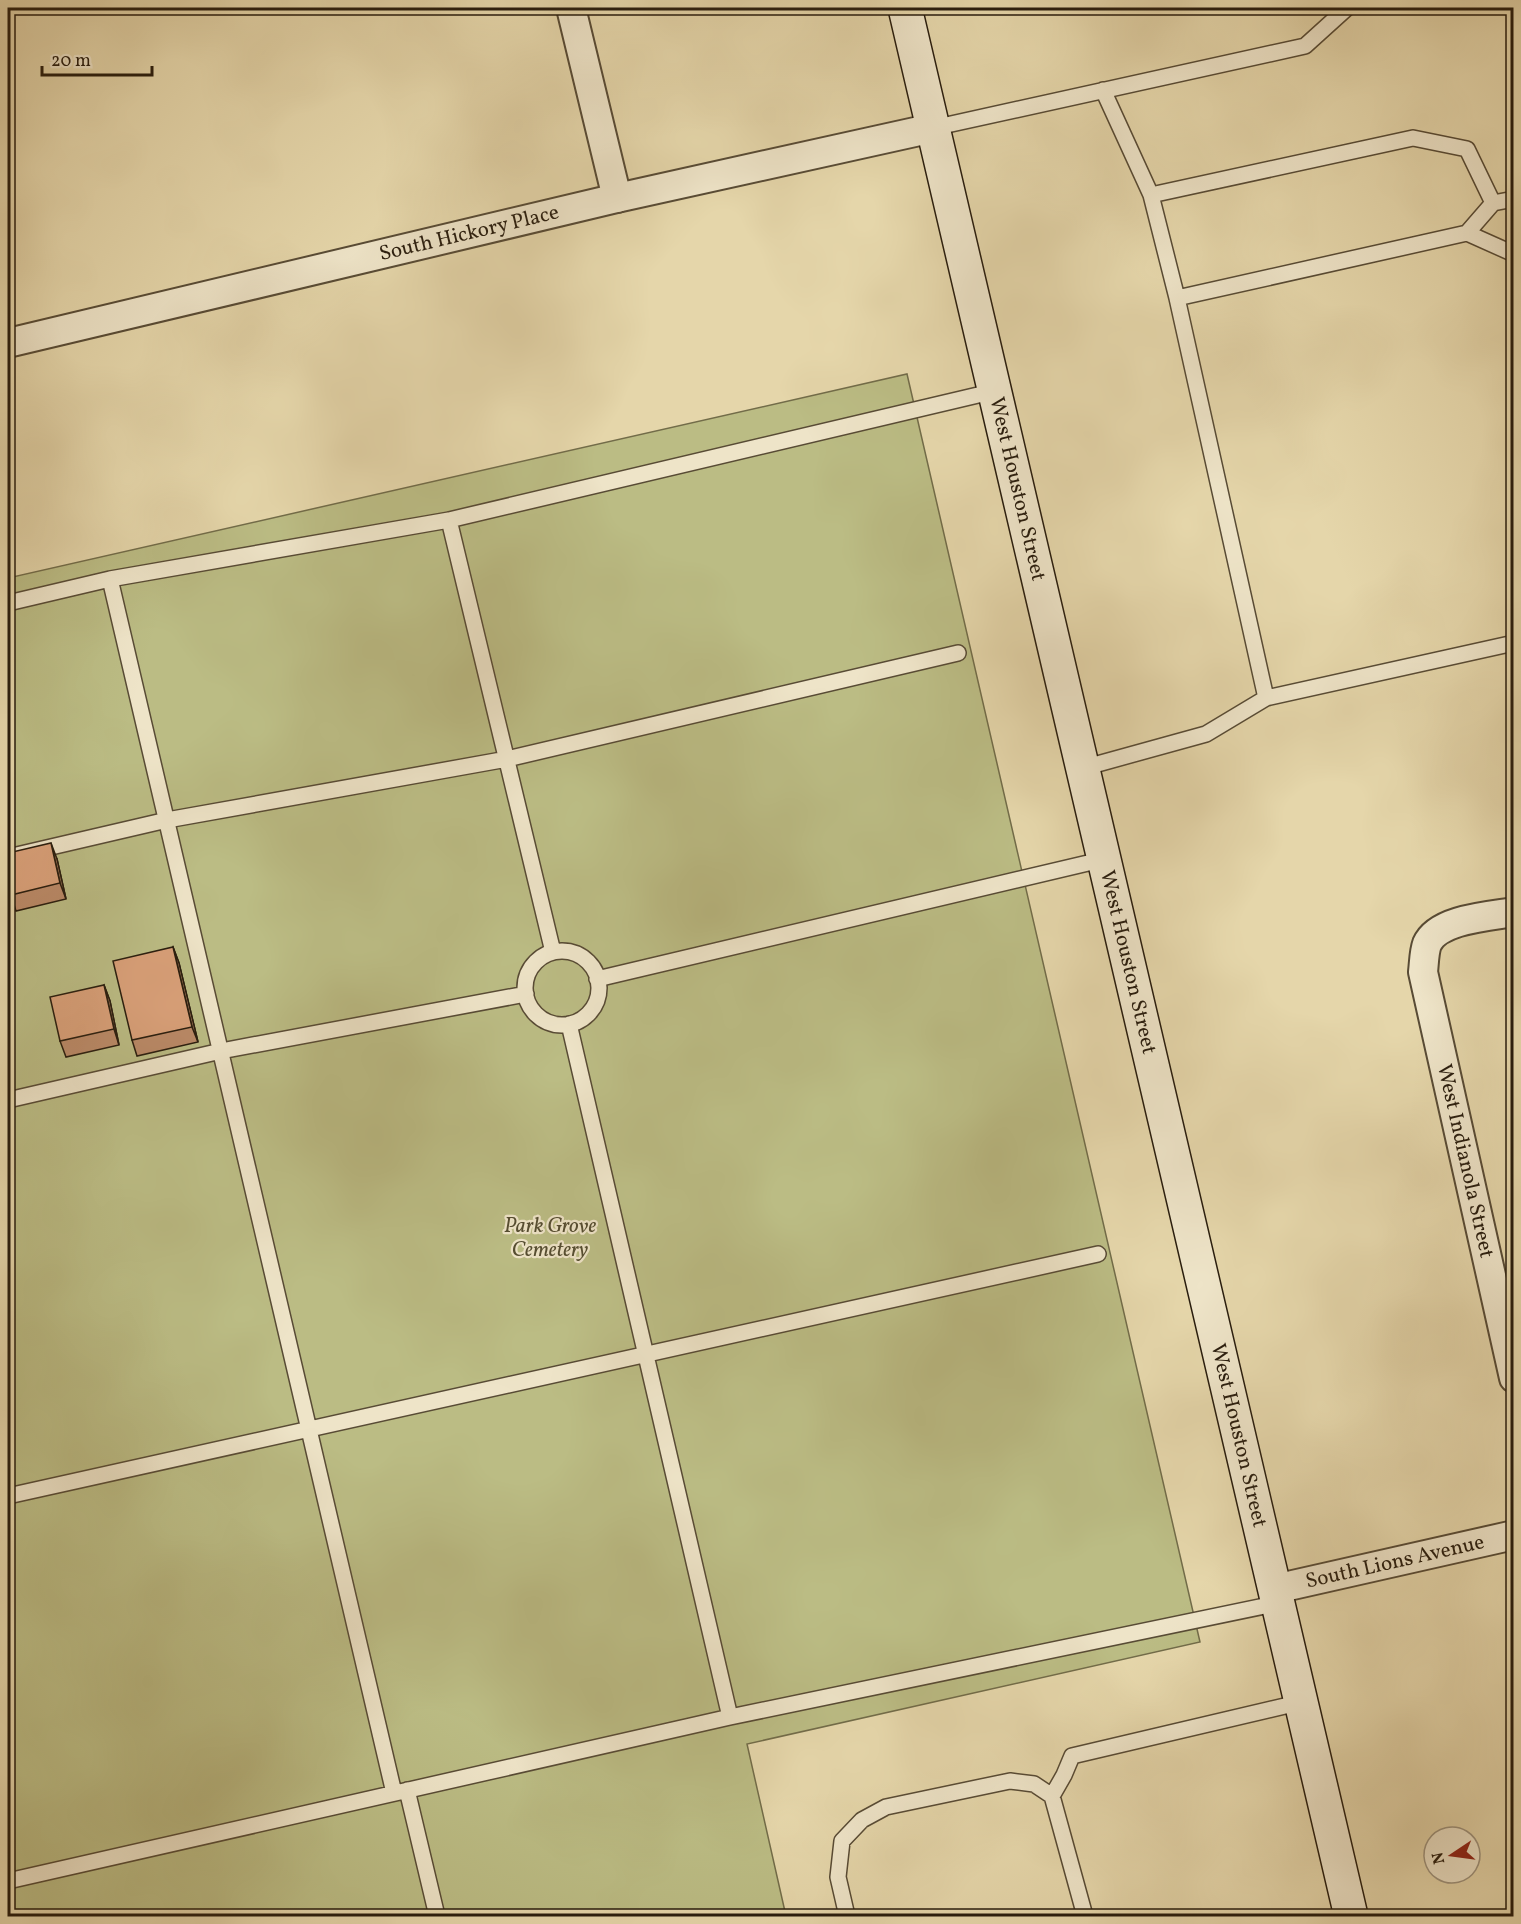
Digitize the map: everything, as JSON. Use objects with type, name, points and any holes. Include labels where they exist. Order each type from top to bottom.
[{"type":"main road","name":"West Houston Street","points":[[905,8],[1351,1917]]},
{"type":"street","points":[[571,8],[618,198]]},
{"type":"street","name":"South Hickory Place","points":[[8,343],[618,198],[933,128]]},
{"type":"street","name":"West Indianola Street","points":[[1514,912],[1463,921],[1442,928],[1427,943],[1423,972],[1514,1378]]},
{"type":"street","name":"South Lions Avenue","points":[[1277,1596],[1514,1535]]},
{"type":"lane","points":[[933,128],[1305,46],[1347,8]]},
{"type":"lane","points":[[1103,90],[1151,195],[1177,298],[1266,698]]},
{"type":"lane","points":[[1151,195],[1413,138],[1467,149],[1493,203]]},
{"type":"lane","points":[[1177,298],[1467,233],[1493,203],[1514,199]]},
{"type":"lane","points":[[1467,233],[1514,254]]},
{"type":"lane","points":[[8,603],[110,579],[449,520],[995,391]]},
{"type":"lane","points":[[449,520],[553,952]]},
{"type":"lane","points":[[110,579],[309,1429],[401,1792],[437,1917]]},
{"type":"lane","points":[[1083,768],[1206,734],[1266,698],[1514,643]]},
{"type":"lane","points":[[8,857],[167,820],[507,759],[958,653]]},
{"type":"lane","points":[[597,980],[1105,859]]},
{"type":"lane","points":[[566,951],[577,954],[588,962],[597,980],[598,995],[594,1006],[586,1016],[569,1024],[552,1023],[542,1019],[526,1000],[524,988],[526,976],[542,956],[553,952],[566,951]]},
{"type":"lane","points":[[8,1100],[221,1051],[526,994]]},
{"type":"lane","points":[[569,1024],[730,1717]]},
{"type":"lane","points":[[8,1496],[1098,1254]]},
{"type":"lane","points":[[8,1881],[730,1717],[1277,1596]]},
{"type":"lane","points":[[1052,1797],[1072,1756],[1302,1702]]},
{"type":"lane","points":[[847,1917],[838,1877],[842,1841],[862,1820],[886,1807],[1010,1781],[1034,1784],[1052,1797],[1085,1917]]},
{"type":"green space","name":"Park Grove Cemetery","points":[[907,374],[1200,1642],[747,1744],[786,1916],[8,1916],[8,578]]},
{"type":"building","points":[[51,843],[60,883],[11,895],[8,881],[8,853]]},
{"type":"building","points":[[173,947],[192,1027],[132,1040],[113,961]]},
{"type":"building","points":[[104,985],[114,1029],[60,1041],[50,997]]}]
